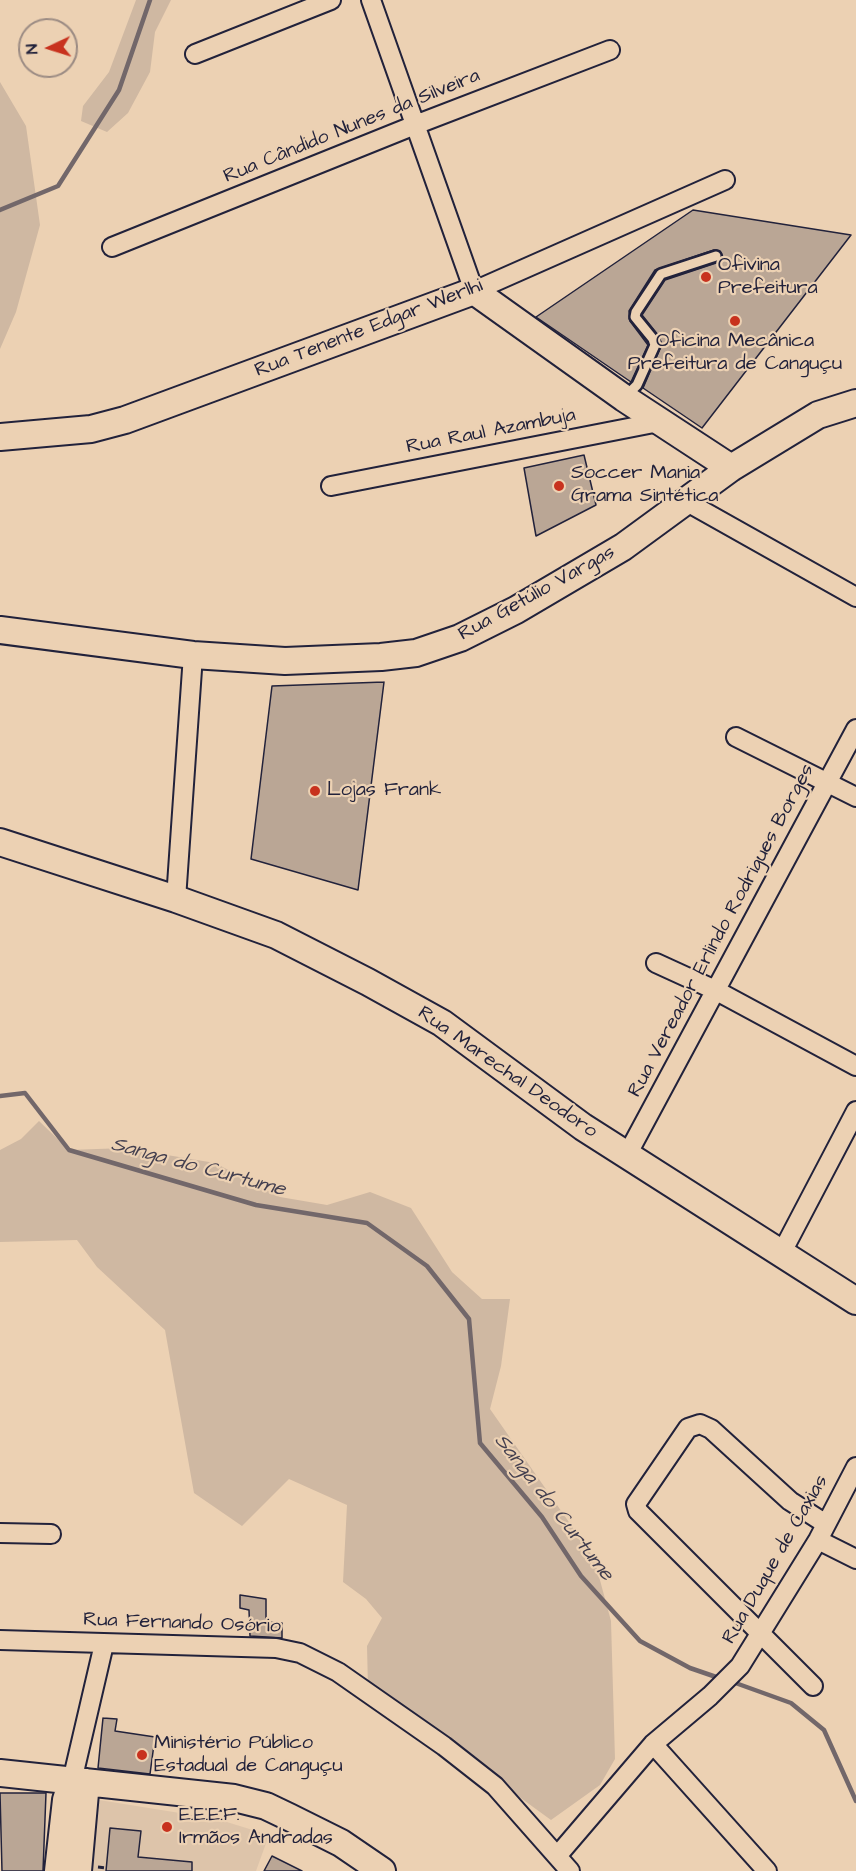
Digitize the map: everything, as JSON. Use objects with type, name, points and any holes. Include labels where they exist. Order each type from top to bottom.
[{"type":"street","points":[[195,54],[331,0]]},
{"type":"street","points":[[371,0],[474,291],[624,398],[731,468]]},
{"type":"street","name":"Rua Cândido Nunes da Silveira","points":[[112,247],[415,125],[610,50]]},
{"type":"street","name":"Rua Tenente Edgar Werlhi","points":[[0,437],[91,429],[125,420],[474,291],[725,180]]},
{"type":"street","name":"Rua Getúlio Vargas","points":[[0,630],[193,656],[285,661],[381,657],[416,653],[460,639],[516,610],[623,547],[731,468],[818,415],[856,403]]},
{"type":"street","name":"Rua Raul Azambuja","points":[[331,486],[659,422]]},
{"type":"street","points":[[687,502],[856,597]]},
{"type":"street","points":[[176,899],[193,656]]},
{"type":"street","name":"Rua Vereador Erlindo Rodrigues Borges","points":[[627,1155],[856,729]]},
{"type":"street","points":[[736,737],[856,797]]},
{"type":"street","name":"Rua Marechal Deodoro","points":[[0,842],[176,899],[276,935],[378,987],[442,1023],[583,1127],[856,1301]]},
{"type":"street","points":[[656,963],[715,990],[856,1066]]},
{"type":"street","points":[[781,1254],[856,1111]]},
{"type":"street","points":[[813,1686],[638,1511],[636,1504],[639,1496],[688,1428],[700,1424],[711,1429],[822,1532],[856,1559]]},
{"type":"street","name":"Rua Duque de Caxias","points":[[565,1866],[653,1744],[710,1696],[740,1666],[761,1636],[822,1532],[856,1467]]},
{"type":"street","points":[[0,1533],[51,1534]]},
{"type":"street","name":"Rua Fernando Osório","points":[[0,1640],[276,1648],[300,1653],[338,1672],[444,1746],[495,1786],[565,1866]]},
{"type":"street","points":[[68,1862],[79,1774],[104,1644]]},
{"type":"street","points":[[653,1744],[767,1871]]},
{"type":"street","points":[[0,1773],[79,1774],[234,1798],[266,1806],[341,1843],[382,1871]]},
{"type":"lane","points":[[624,398],[637,385],[655,345],[653,339],[635,317],[636,312],[661,274],[716,256]]},
{"type":"shaded area","points":[[136,0],[171,0],[155,32],[150,72],[128,113],[107,132],[81,121],[83,106],[109,72]]},
{"type":"shaded area","points":[[0,82],[26,126],[40,225],[16,312],[0,349]]},
{"type":"shaded area","points":[[39,1121],[69,1150],[125,1148],[215,1163],[280,1197],[327,1205],[370,1192],[411,1208],[452,1272],[482,1299],[510,1299],[501,1366],[490,1409],[594,1558],[611,1621],[615,1759],[600,1785],[551,1820],[368,1687],[367,1646],[382,1618],[366,1599],[343,1582],[347,1505],[289,1479],[242,1526],[194,1493],[165,1330],[97,1267],[77,1240],[0,1242],[0,1150],[21,1139]]},
{"type":"shaded area","name":"E.E.E.F. Irmãos Andradas","points":[[93,1799],[217,1819],[269,1835],[256,1871],[87,1871]]},
{"type":"building","name":"Ofivina Prefeitura","points":[[693,210],[851,235],[702,428],[643,388],[662,344],[658,335],[642,315],[665,280],[719,262],[723,257],[720,251],[714,250],[655,270],[629,311],[630,321],[648,345],[631,382],[536,317]]},
{"type":"building","name":"Soccer Mania Grama Sintética","points":[[584,455],[596,505],[536,536],[524,468]]},
{"type":"building","name":"Lojas Frank","points":[[384,682],[358,890],[251,859],[272,686]]},
{"type":"building","points":[[240,1595],[266,1599],[266,1622],[282,1623],[282,1638],[250,1636],[249,1610],[240,1608]]},
{"type":"building","points":[[103,1718],[117,1719],[115,1731],[155,1737],[150,1774],[98,1768]]},
{"type":"building","points":[[0,1793],[46,1793],[43,1871],[2,1871]]},
{"type":"building","points":[[110,1828],[141,1831],[138,1857],[192,1862],[192,1871],[106,1871]]},
{"type":"building","points":[[272,1856],[302,1871],[264,1871]]},
{"type":"waterway","points":[[0,210],[58,186],[119,90],[150,0]]},
{"type":"waterway","name":"Sanga do Curtume","points":[[0,1096],[25,1093],[69,1150],[256,1205],[367,1223],[427,1266],[469,1319],[480,1443],[542,1517],[581,1576],[640,1641],[690,1668],[722,1679]]},
{"type":"waterway","name":"Sanga do Curtume","points":[[730,1681],[791,1703],[824,1730],[856,1801]]},
{"type":"place","name":"Ofivina Prefeitura","points":[[706,277]]},
{"type":"place","name":"Oficina Mecânica Prefeitura de Canguçu","points":[[735,321]]},
{"type":"place","name":"Soccer Mania Grama Sintética","points":[[559,486]]},
{"type":"place","name":"Lojas Frank","points":[[315,791]]},
{"type":"place","name":"Ministério Público Estadual de Canguçu","points":[[142,1755]]},
{"type":"place","name":"E.E.E.F. Irmãos Andradas","points":[[167,1827]]}]
